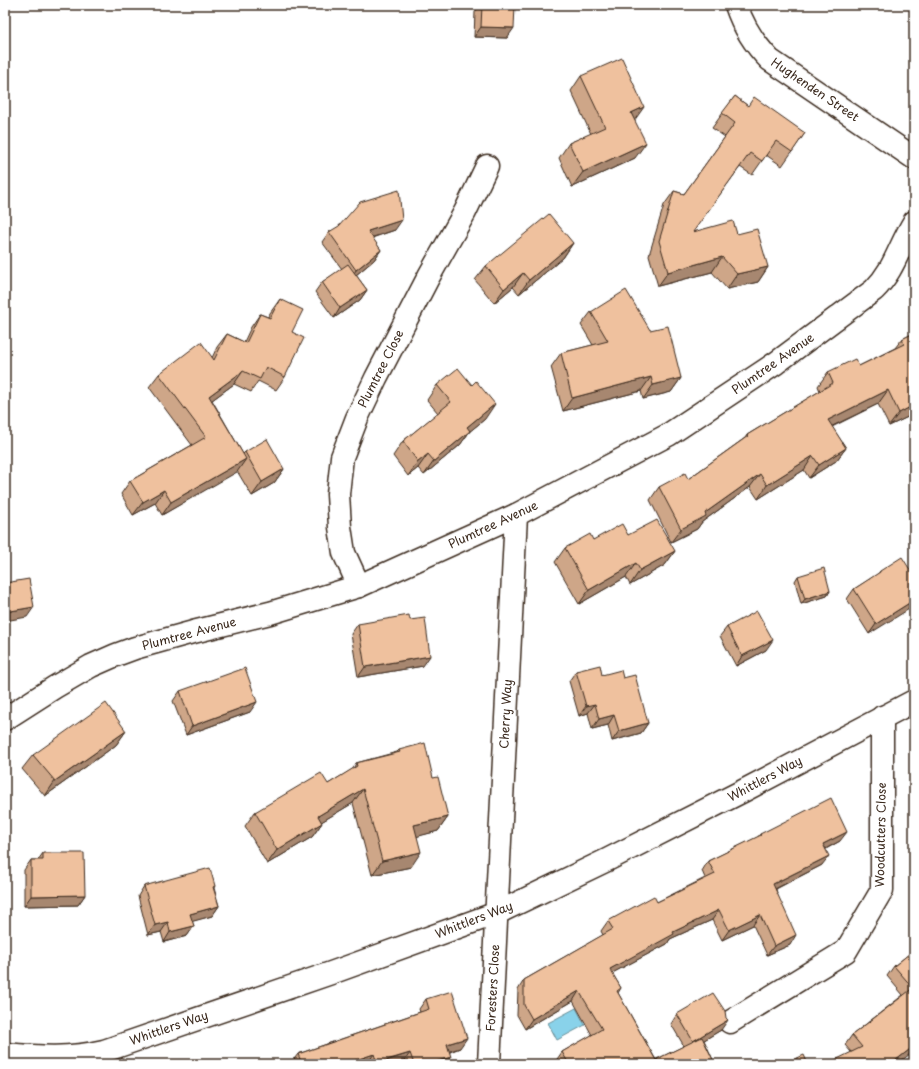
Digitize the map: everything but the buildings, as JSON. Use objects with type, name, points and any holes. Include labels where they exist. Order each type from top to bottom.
[{"type":"street","name":"Hughenden Street","points":[[736,5],[747,32],[760,50],[770,60],[914,158]]},
{"type":"street","name":"Plumtree Close","points":[[359,586],[344,553],[340,527],[338,494],[342,457],[357,418],[376,378],[429,276],[465,212],[487,166]]},
{"type":"street","name":"Plumtree Avenue","points":[[5,719],[91,666],[135,648],[270,613],[359,586],[516,515],[668,435],[782,359],[874,290],[891,269],[914,222]]},
{"type":"street","name":"Cherry Way","points":[[497,913],[516,515]]},
{"type":"street","name":"Whittlers Way","points":[[5,1054],[69,1057],[104,1051],[497,913],[607,860],[743,791],[914,701]]},
{"type":"street","name":"Woodcutters Close","points":[[730,1022],[846,951],[882,890],[882,717]]},
{"type":"street","name":"Foresters Close","points":[[489,1064],[497,913]]},
{"type":"water","points":[[576,1008],[585,1025],[557,1040],[548,1023]]}]
